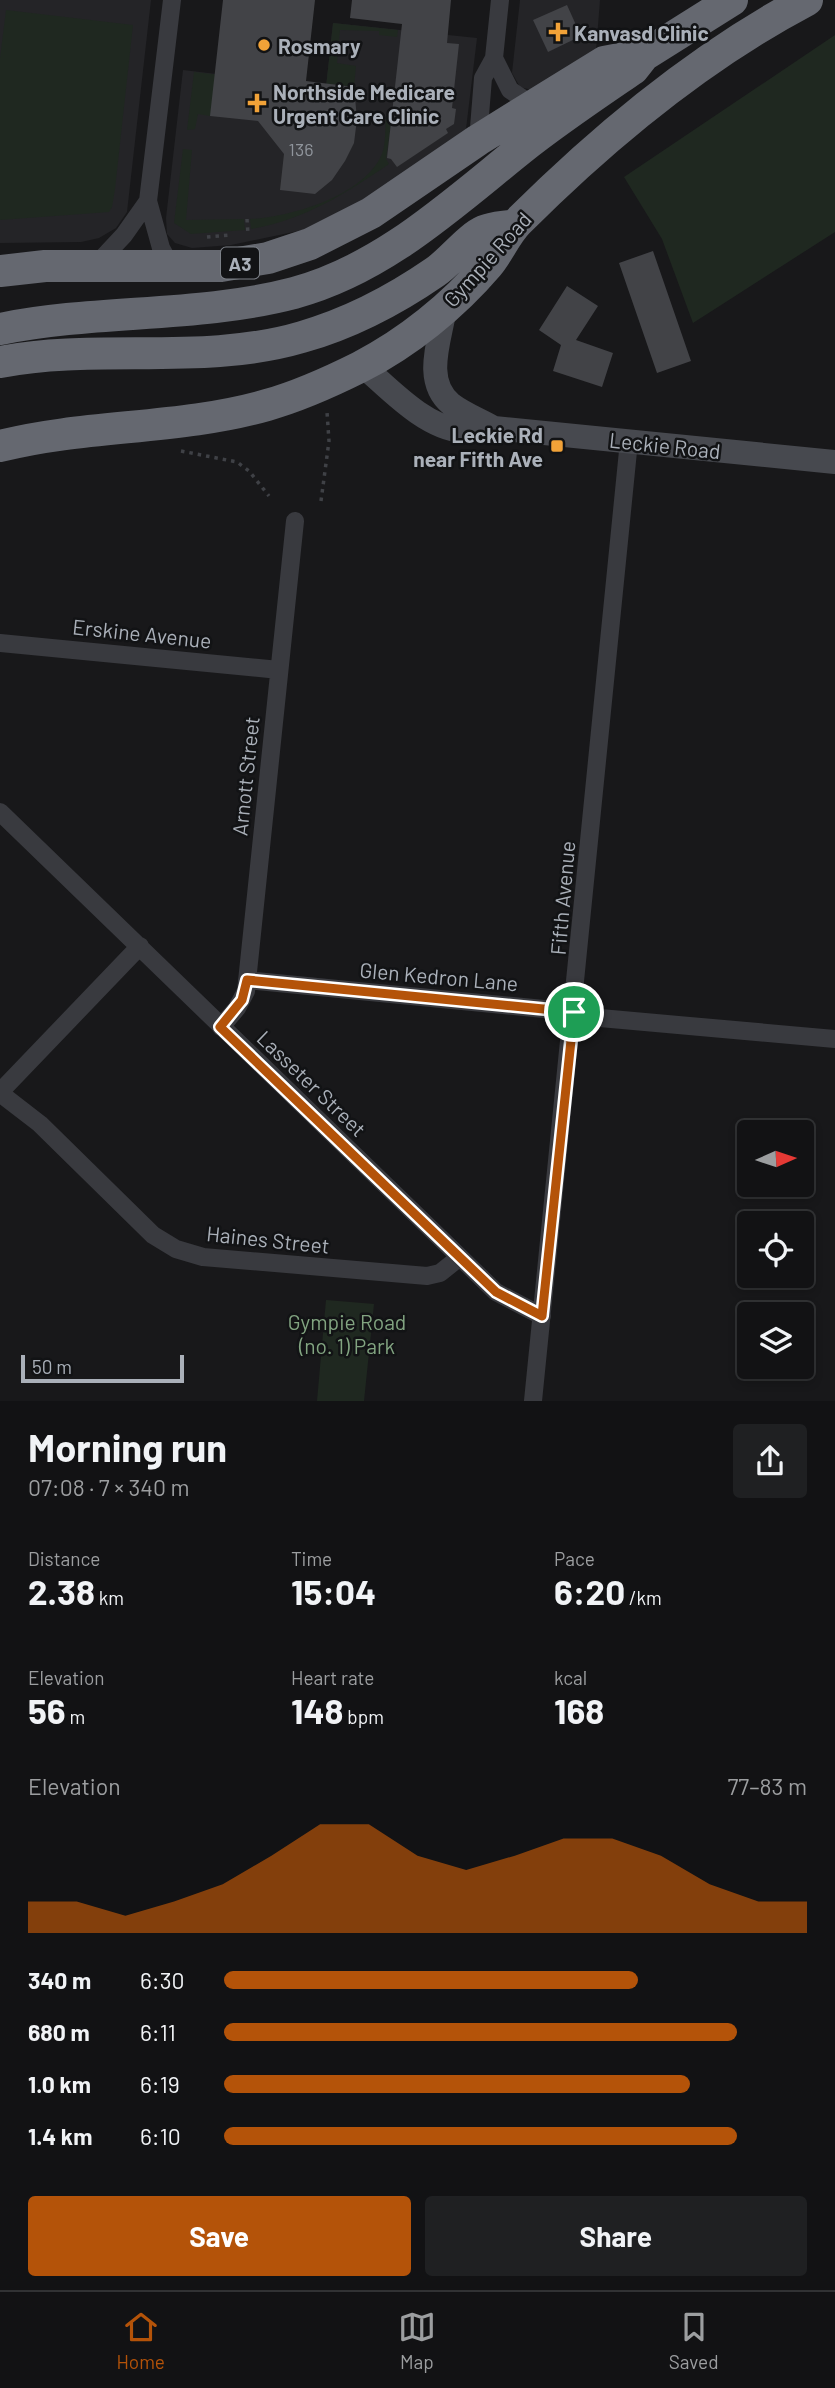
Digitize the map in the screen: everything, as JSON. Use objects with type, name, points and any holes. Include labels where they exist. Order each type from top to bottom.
[{"type":"highway","name":"A3","points":[[0,271],[45,266],[172,268],[245,263],[310,244],[371,213],[478,141],[604,62],[646,54],[732,0]]},
{"type":"highway","name":"Gympie Road","points":[[0,446],[54,436],[219,415],[266,405],[318,387],[363,366],[415,332],[445,307],[489,264],[515,225],[578,166],[690,75],[737,41],[807,0]]},
{"type":"highway","points":[[0,329],[60,320],[225,306],[297,292],[327,281],[388,251],[420,230],[523,148],[633,69],[646,54]]},
{"type":"highway","points":[[0,362],[97,353],[235,349],[298,338],[338,326],[385,304],[437,271],[484,231],[515,225]]},
{"type":"street","points":[[172,0],[148,201],[161,248],[172,268]]},
{"type":"street","points":[[478,141],[483,78],[494,58],[500,0]]},
{"type":"street","points":[[494,58],[510,90],[534,106]]},
{"type":"street","points":[[95,266],[124,235],[148,201]]},
{"type":"street","name":"Leckie Road","points":[[445,307],[434,362],[438,387],[453,406],[494,428]]},
{"type":"street","name":"Leckie Road","points":[[363,366],[427,418],[441,426],[460,431],[494,428],[835,462]]},
{"type":"street","name":"Fifth Avenue","points":[[533,1401],[629,441]]},
{"type":"street","name":"Arnott Street","points":[[220,1027],[242,1000],[247,980],[295,521]]},
{"type":"street","name":"Erskine Avenue","points":[[0,643],[279,670]]},
{"type":"street","name":"Lasseter Street","points":[[0,812],[496,1292],[542,1316]]},
{"type":"street","name":"Haines Street","points":[[140,946],[0,1092],[40,1124],[153,1235],[190,1254],[427,1276],[440,1273],[460,1257]]},
{"type":"street","name":"Glen Kedron Lane","points":[[247,980],[574,1012],[589,1017],[835,1039]]},
{"type":"path","points":[[247,219],[248,234]]},
{"type":"path","points":[[202,238],[260,231]]},
{"type":"path","points":[[321,501],[329,441],[327,412]]},
{"type":"path","points":[[181,451],[237,462],[269,496]]},
{"type":"shaded area","points":[[0,0],[151,0],[127,212],[116,228],[99,238],[81,242],[0,243]]},
{"type":"shaded area","points":[[520,0],[600,0],[596,51],[532,90],[520,87],[512,73]]},
{"type":"shaded area","points":[[333,23],[477,38],[466,129],[374,196],[303,230],[231,245],[192,248],[175,243],[167,234],[166,218],[183,70],[326,87]]},
{"type":"green space","points":[[6,10],[133,25],[115,189],[109,212],[0,220],[0,58]]},
{"type":"green space","points":[[333,23],[398,30],[397,37],[379,35],[379,31],[340,30],[337,63],[356,66],[354,87],[332,84],[331,94],[210,116],[198,114],[195,129],[187,130],[194,72],[326,87]]},
{"type":"green space","points":[[835,35],[835,232],[693,323],[662,239],[624,177]]},
{"type":"green space","points":[[386,116],[392,117],[386,159],[389,164],[356,186],[323,204],[289,219],[251,229],[250,219],[305,209],[325,202],[360,182],[373,169],[382,154]]},
{"type":"green space","points":[[183,149],[192,150],[186,220],[244,219],[245,230],[191,234],[174,223]]},
{"type":"green space","name":"Gympie Road (no. 1) Park","points":[[326,1300],[374,1304],[364,1401],[317,1401]]},
{"type":"building","points":[[223,0],[315,0],[306,81],[354,87],[357,119],[354,143],[345,161],[332,180],[315,194],[280,190],[284,154],[258,121],[210,116]]},
{"type":"building","points":[[352,0],[451,0],[447,43],[459,44],[452,108],[456,109],[454,124],[446,129],[448,133],[397,167],[387,158],[402,24],[350,18]]},
{"type":"building","name":"Kanvasd Clinic","points":[[567,5],[581,36],[548,52],[533,20]]},
{"type":"building","points":[[653,251],[691,361],[657,373],[619,263]]},
{"type":"building","points":[[567,286],[598,306],[576,340],[613,353],[602,387],[553,371],[561,345],[539,330]]},
{"type":"place","name":"Kanvasd Clinic","points":[[558,32]]},
{"type":"place","name":"Rosmary","points":[[264,45]]},
{"type":"place","name":"Northside Medicare Urgent Care Clinic","points":[[257,103]]},
{"type":"place","name":"Leckie Rd near Fifth Ave","points":[[557,446]]},
{"type":"route","points":[[247,980],[574,1012],[542,1316],[524,1309],[496,1292],[220,1027],[242,1000],[247,980]]}]
